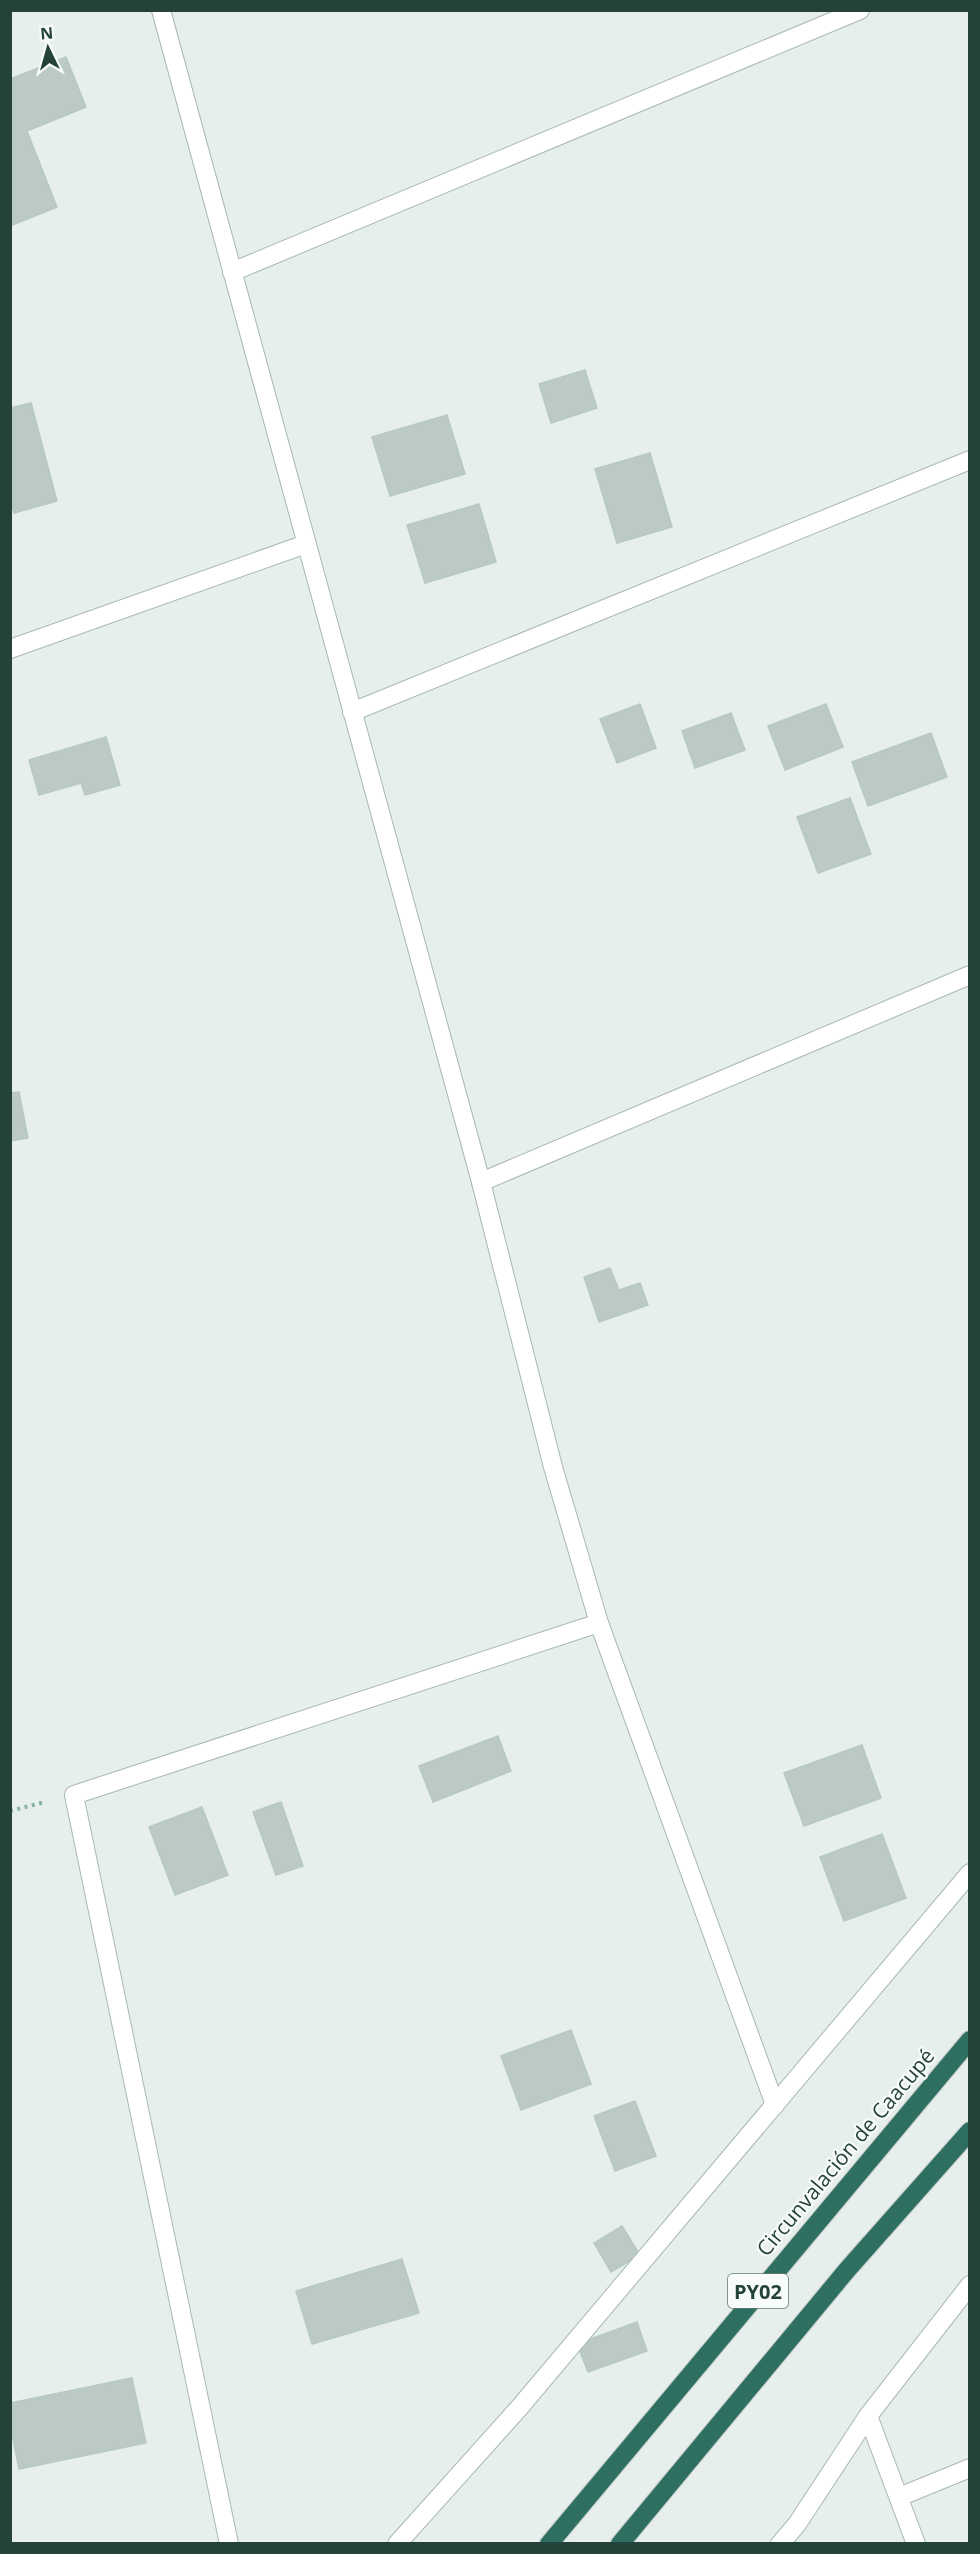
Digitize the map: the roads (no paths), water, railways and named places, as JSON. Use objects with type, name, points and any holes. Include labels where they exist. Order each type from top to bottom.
[{"type":"highway","name":"Circunvalación de Caacupé","points":[[549,2544],[969,2040]]},
{"type":"highway","name":"PY02","points":[[620,2544],[839,2279],[969,2131]]},
{"type":"street","points":[[161,10],[481,1182],[553,1467],[599,1623],[775,2105]]},
{"type":"street","points":[[232,272],[860,10]]},
{"type":"street","points":[[352,712],[969,460]]},
{"type":"street","points":[[10,649],[306,544]]},
{"type":"street","points":[[481,1182],[969,975]]},
{"type":"street","points":[[229,2544],[74,1795],[599,1623]]},
{"type":"street","points":[[397,2544],[519,2408],[969,1873]]},
{"type":"street","points":[[780,2544],[797,2524],[868,2416],[969,2285]]},
{"type":"street","points":[[868,2416],[916,2544]]},
{"type":"street","points":[[899,2497],[969,2468]]}]
